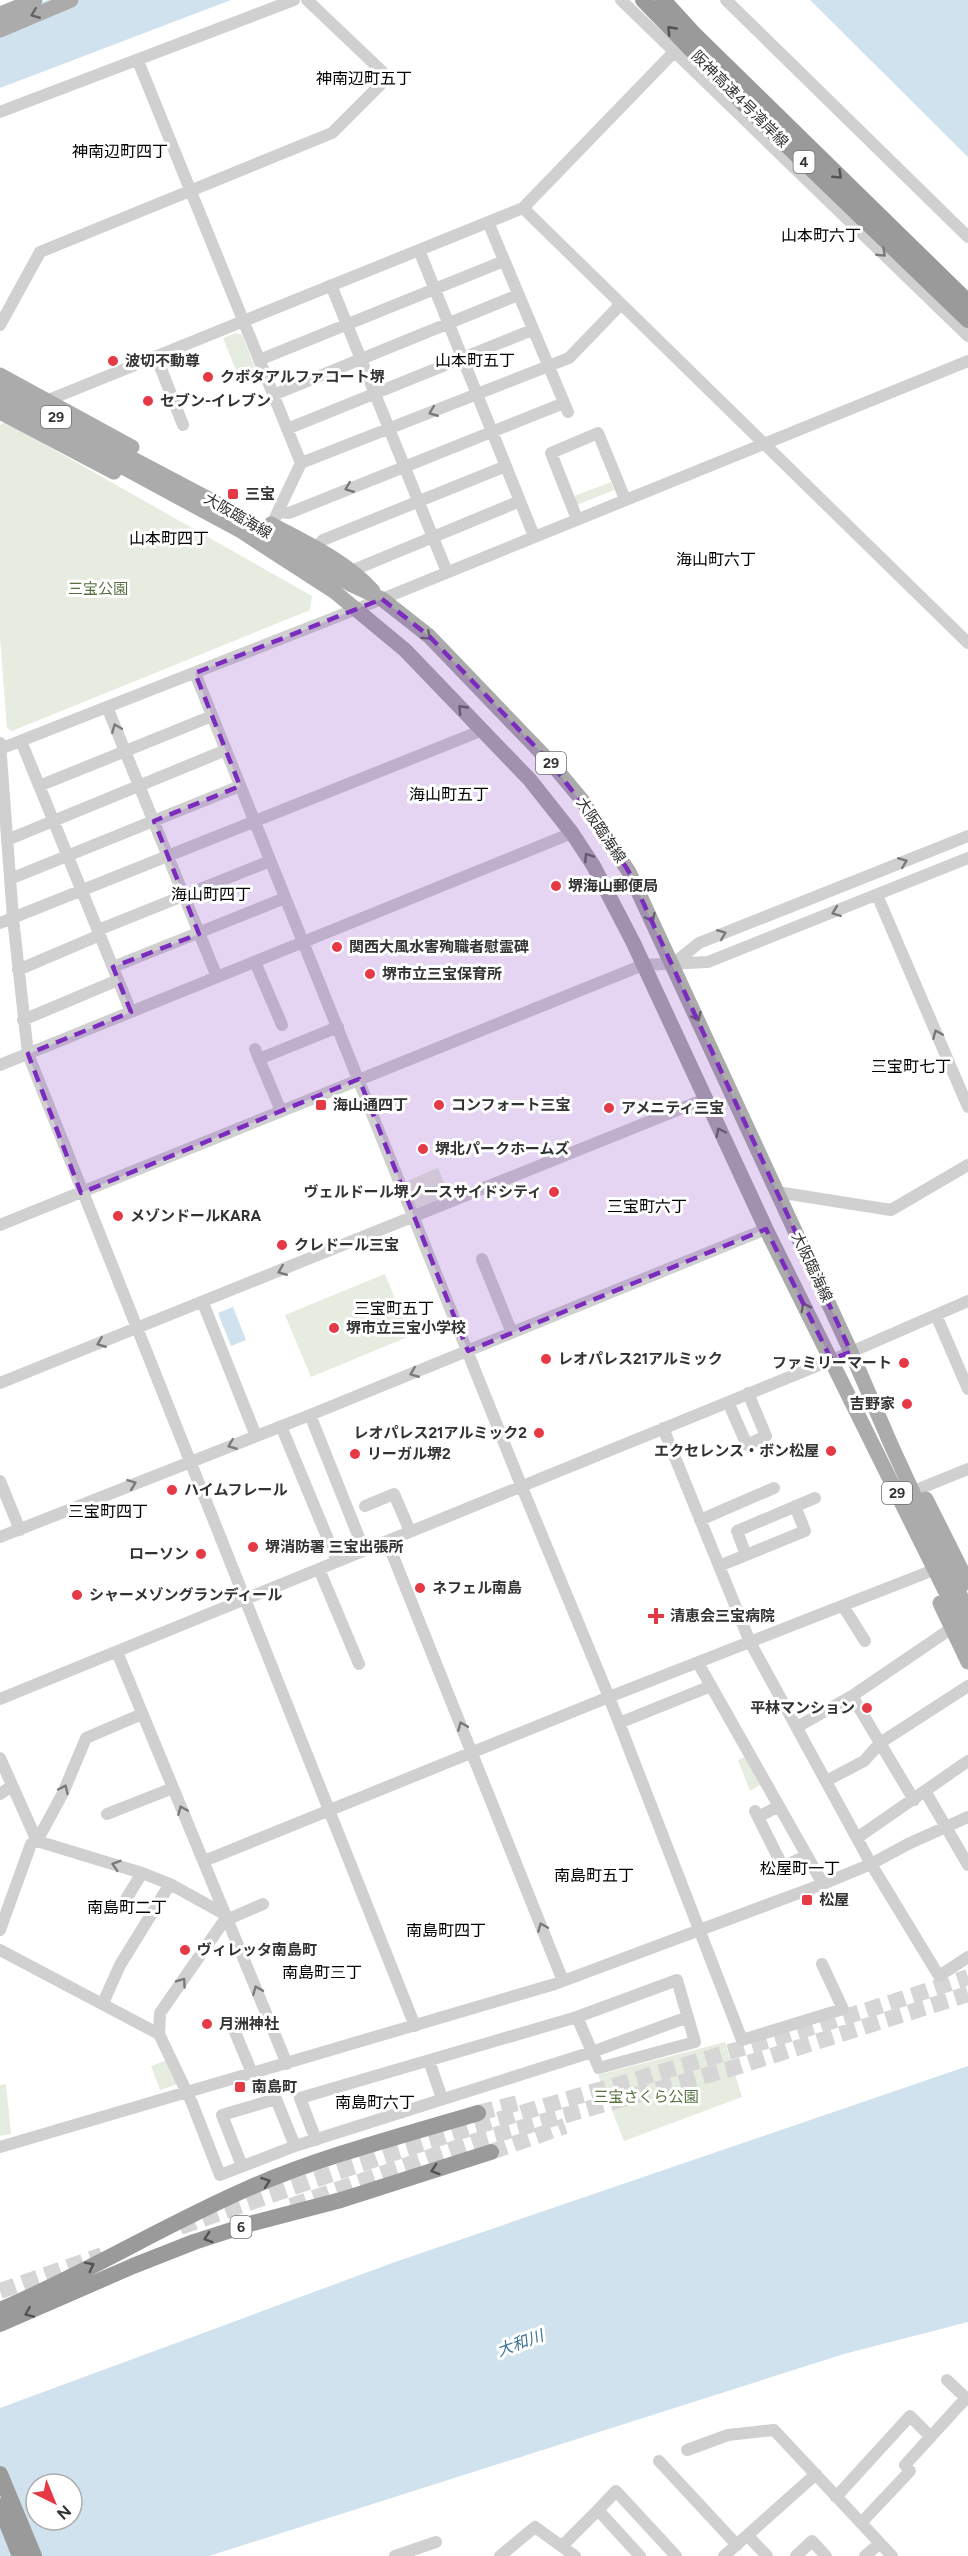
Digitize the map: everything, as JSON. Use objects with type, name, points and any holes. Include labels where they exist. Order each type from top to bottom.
[{"type":"highway","name":"阪神高速4号湾岸線","points":[[643,0],[744,104],[968,320]]},
{"type":"highway","name":"阪神高速4号湾岸線","points":[[663,0],[693,33],[968,302]]},
{"type":"highway","name":"6","points":[[0,2310],[37,2295],[187,2216],[252,2186],[326,2160],[478,2113]]},
{"type":"highway","name":"6","points":[[0,2324],[194,2242],[253,2223],[341,2200],[491,2152]]},
{"type":"highway","points":[[0,2474],[33,2556]]},
{"type":"highway","points":[[0,2506],[21,2556]]},
{"type":"main road","points":[[0,6],[17,0]]},
{"type":"main road","points":[[0,14],[35,0]]},
{"type":"main road","points":[[0,30],[71,0]]},
{"type":"main road","name":"29","points":[[0,375],[275,518],[364,580],[381,600]]},
{"type":"main road","name":"大阪臨海線","points":[[0,386],[241,531],[357,609],[405,650],[483,730],[530,780],[572,833],[593,865],[643,965],[766,1229],[963,1626]]},
{"type":"main road","name":"29","points":[[1,410],[320,582]]},
{"type":"main road","name":"大阪臨海線","points":[[1,410],[109,453],[220,505],[352,585],[381,600],[429,636],[551,763],[582,800],[629,872],[852,1352],[963,1626]]},
{"type":"main road","points":[[852,1352],[968,1583]]},
{"type":"main road","points":[[831,1359],[864,1444],[926,1573],[963,1626],[968,1662]]},
{"type":"street","points":[[0,112],[294,0]]},
{"type":"street","points":[[0,325],[40,252],[332,133],[388,77],[307,0]]},
{"type":"street","points":[[621,0],[968,336]]},
{"type":"street","points":[[726,0],[968,237]]},
{"type":"street","points":[[1,410],[48,400],[523,208],[674,52]]},
{"type":"street","points":[[138,61],[301,464]]},
{"type":"street","points":[[523,208],[968,643]]},
{"type":"street","points":[[275,518],[492,431],[566,408],[488,222]]},
{"type":"street","points":[[419,250],[464,357],[534,536]]},
{"type":"street","points":[[259,360],[504,261]]},
{"type":"street","points":[[331,285],[447,572]]},
{"type":"street","points":[[273,394],[518,295]]},
{"type":"street","points":[[275,518],[301,464],[569,358],[621,304]]},
{"type":"street","points":[[286,429],[532,330]]},
{"type":"street","points":[[156,356],[176,419]]},
{"type":"street","points":[[0,749],[381,600],[764,442],[968,361]]},
{"type":"street","points":[[577,519],[551,453],[588,437],[598,434],[625,499]]},
{"type":"street","points":[[316,548],[323,540],[506,466]]},
{"type":"street","points":[[351,571],[520,501]]},
{"type":"street","points":[[195,673],[521,1485],[609,1697],[742,2040],[843,2009],[822,1964]]},
{"type":"street","points":[[107,707],[217,977]]},
{"type":"street","points":[[39,786],[212,716]]},
{"type":"street","points":[[0,923],[483,730]]},
{"type":"street","points":[[21,741],[131,1012]]},
{"type":"street","points":[[0,743],[12,918],[28,1054],[327,1810],[415,2026]]},
{"type":"street","points":[[7,840],[226,750]]},
{"type":"street","points":[[10,879],[240,786]]},
{"type":"street","points":[[0,1065],[572,833]]},
{"type":"street","points":[[672,964],[699,943],[968,836]]},
{"type":"street","points":[[0,1225],[643,965],[708,962],[968,858]]},
{"type":"street","points":[[18,970],[183,895],[270,861]]},
{"type":"street","points":[[877,896],[968,1107]]},
{"type":"street","points":[[113,968],[285,898]]},
{"type":"street","points":[[255,962],[282,1025]]},
{"type":"street","points":[[23,1020],[118,980]]},
{"type":"street","points":[[281,1111],[257,1054],[338,1027]]},
{"type":"street","points":[[0,1383],[705,1099]]},
{"type":"street","points":[[777,1192],[891,1210],[968,1165]]},
{"type":"street","points":[[0,1537],[468,1352],[766,1229]]},
{"type":"street","points":[[482,1259],[512,1334]]},
{"type":"street","points":[[0,1699],[852,1352],[968,1301]]},
{"type":"street","points":[[203,1303],[256,1436]]},
{"type":"street","points":[[936,1315],[968,1389]]},
{"type":"street","points":[[728,1402],[747,1445],[766,1436],[748,1394]]},
{"type":"street","points":[[310,1415],[364,1550]]},
{"type":"street","points":[[281,1426],[337,1562]]},
{"type":"street","points":[[663,1428],[750,1642],[871,1864],[939,1976],[968,1957]]},
{"type":"street","points":[[921,1488],[968,1469]]},
{"type":"street","points":[[2,1476],[20,1530]]},
{"type":"street","points":[[700,1520],[774,1488]]},
{"type":"street","points":[[365,1506],[394,1494],[410,1532]]},
{"type":"street","points":[[746,1555],[737,1531],[815,1498]]},
{"type":"street","points":[[719,1566],[805,1531],[795,1506]]},
{"type":"street","points":[[387,1541],[563,1982]]},
{"type":"street","points":[[319,1569],[347,1623],[359,1664]]},
{"type":"street","points":[[204,1861],[609,1697],[926,1573]]},
{"type":"street","points":[[843,1606],[865,1641]]},
{"type":"street","points":[[797,1727],[852,1696],[963,1626]]},
{"type":"street","points":[[117,1652],[287,2064]]},
{"type":"street","points":[[698,1663],[823,1884]]},
{"type":"street","points":[[619,1723],[711,1686]]},
{"type":"street","points":[[826,1781],[864,1761],[880,1743],[968,1686]]},
{"type":"street","points":[[852,1696],[914,1800]]},
{"type":"street","points":[[0,1930],[31,1844],[37,1841],[63,1793],[86,1738],[142,1713]]},
{"type":"street","points":[[0,1758],[37,1841],[170,1884],[227,1917]]},
{"type":"street","points":[[857,1838],[968,1761]]},
{"type":"street","points":[[0,1794],[12,1786]]},
{"type":"street","points":[[108,1815],[173,1788]]},
{"type":"street","points":[[925,1791],[968,1865]]},
{"type":"street","points":[[779,1806],[756,1814],[785,1866],[807,1855]]},
{"type":"street","points":[[0,2147],[563,1982],[823,1884],[871,1864],[968,1816]]},
{"type":"street","points":[[120,1909],[142,1874]]},
{"type":"street","points":[[103,2003],[120,1965],[170,1884]]},
{"type":"street","points":[[263,1904],[227,1917],[160,2013],[159,2034],[187,2092],[220,2175],[295,2146],[592,2052],[688,2017]]},
{"type":"street","points":[[0,1950],[159,2034]]},
{"type":"street","points":[[316,2140],[300,2098],[577,2018],[677,1980],[695,2042],[598,2068],[577,2018]]},
{"type":"street","points":[[235,2032],[252,2073]]},
{"type":"street","points":[[429,2061],[442,2098]]},
{"type":"street","points":[[242,2166],[222,2115],[276,2100],[295,2146]]},
{"type":"street","points":[[861,2523],[910,2471],[905,2465],[967,2399],[947,2380]]},
{"type":"street","points":[[836,2497],[909,2416],[931,2437]]},
{"type":"street","points":[[687,2450],[728,2435],[774,2430],[892,2556]]},
{"type":"street","points":[[660,2461],[737,2545]]},
{"type":"street","points":[[724,2556],[816,2474]]},
{"type":"street","points":[[561,2546],[615,2492],[676,2556]]},
{"type":"street","points":[[597,2510],[640,2556]]},
{"type":"street","points":[[500,2556],[534,2527],[575,2556]]},
{"type":"street","points":[[748,2536],[767,2556]]},
{"type":"street","points":[[796,2556],[812,2541],[826,2556]]},
{"type":"street","points":[[395,2556],[436,2542]]},
{"type":"street","points":[[866,2556],[879,2544]]},
{"type":"highlighted area","points":[[382,599],[429,636],[551,763],[608,838],[629,872],[851,1352],[831,1359],[766,1229],[468,1351],[359,1079],[81,1193],[28,1054],[131,1012],[113,967],[199,934],[154,821],[240,786],[195,673]]},
{"type":"green space","points":[[236,333],[242,335],[255,368],[238,375],[223,338]]},
{"type":"green space","name":"三宝公園","points":[[5,422],[312,596],[310,610],[12,731],[7,728],[0,637],[0,425]]},
{"type":"green space","points":[[611,482],[614,490],[577,505],[574,496]]},
{"type":"green space","points":[[438,1168],[451,1199],[416,1209],[405,1182]]},
{"type":"green space","points":[[385,1274],[410,1336],[311,1377],[285,1315]]},
{"type":"green space","points":[[745,1757],[760,1785],[750,1791],[738,1760]]},
{"type":"green space","name":"三宝さくら公園","points":[[725,2042],[742,2097],[624,2141],[598,2075]]},
{"type":"green space","points":[[167,2060],[178,2084],[160,2090],[151,2066]]},
{"type":"green space","points":[[6,2084],[11,2134],[0,2136],[0,2085]]},
{"type":"water","points":[[48,0],[231,0],[0,88],[0,18]]},
{"type":"water","points":[[810,0],[968,0],[968,157]]},
{"type":"water","points":[[233,1307],[246,1340],[231,1346],[218,1313]]},
{"type":"water","name":"大和川","points":[[968,2066],[968,2322],[844,2354],[209,2556],[0,2556],[0,2408],[395,2262]]},
{"type":"tunnel","points":[[180,2227],[443,2137],[786,2035],[968,1977]]},
{"type":"tunnel","points":[[291,2206],[484,2138],[733,2068],[968,1994]]},
{"type":"tunnel","points":[[478,2113],[522,2102]]},
{"type":"tunnel","points":[[491,2152],[565,2126]]},
{"type":"tunnel","points":[[0,2291],[102,2255]]},
{"type":"place","name":"波切不動尊","points":[[113,361]]},
{"type":"place","name":"クボタアルファコート堺","points":[[208,377]]},
{"type":"place","name":"セブン-イレブン","points":[[148,401]]},
{"type":"place","name":"三宝","points":[[233,494]]},
{"type":"place","name":"堺海山郵便局","points":[[556,886]]},
{"type":"place","name":"関西大風水害殉職者慰霊碑","points":[[337,947]]},
{"type":"place","name":"堺市立三宝保育所","points":[[370,974]]},
{"type":"place","name":"海山通四丁","points":[[321,1105]]},
{"type":"place","name":"コンフォート三宝","points":[[439,1105]]},
{"type":"place","name":"アメニティ三宝","points":[[609,1108]]},
{"type":"place","name":"堺北パークホームズ","points":[[423,1149]]},
{"type":"place","name":"ヴェルドール堺ノースサイドシティ","points":[[554,1192]]},
{"type":"place","name":"メゾンドールKARA","points":[[118,1216]]},
{"type":"place","name":"クレドール三宝","points":[[282,1245]]},
{"type":"place","name":"堺市立三宝小学校","points":[[334,1328]]},
{"type":"place","name":"レオパレス21アルミック","points":[[546,1359]]},
{"type":"place","name":"ファミリーマート","points":[[904,1363]]},
{"type":"place","name":"吉野家","points":[[907,1404]]},
{"type":"place","name":"レオパレス21アルミック2","points":[[539,1433]]},
{"type":"place","name":"エクセレンス・ボン松屋","points":[[831,1451]]},
{"type":"place","name":"リーガル堺2","points":[[355,1454]]},
{"type":"place","name":"ハイムフレール","points":[[172,1490]]},
{"type":"place","name":"堺消防署 三宝出張所","points":[[253,1547]]},
{"type":"place","name":"ローソン","points":[[201,1554]]},
{"type":"place","name":"ネフェル南島","points":[[420,1588]]},
{"type":"place","name":"シャーメゾングランディール","points":[[77,1595]]},
{"type":"place","name":"清恵会三宝病院","points":[[656,1616]]},
{"type":"place","name":"平林マンション","points":[[867,1708]]},
{"type":"place","name":"松屋","points":[[807,1900]]},
{"type":"place","name":"ヴィレッタ南島町","points":[[185,1950]]},
{"type":"place","name":"月洲神社","points":[[207,2024]]},
{"type":"place","name":"南島町","points":[[240,2087]]},
{"type":"district","name":"神南辺町五丁","points":[[364,78]]},
{"type":"district","name":"神南辺町四丁","points":[[120,151]]},
{"type":"district","name":"山本町六丁","points":[[821,235]]},
{"type":"district","name":"山本町五丁","points":[[475,360]]},
{"type":"district","name":"山本町四丁","points":[[169,538]]},
{"type":"district","name":"海山町六丁","points":[[716,559]]},
{"type":"district","name":"海山町五丁","points":[[449,794]]},
{"type":"district","name":"海山町四丁","points":[[211,894]]},
{"type":"district","name":"三宝町七丁","points":[[911,1066]]},
{"type":"district","name":"三宝町六丁","points":[[647,1206]]},
{"type":"district","name":"三宝町五丁","points":[[394,1308]]},
{"type":"district","name":"三宝町四丁","points":[[108,1511]]},
{"type":"district","name":"松屋町一丁","points":[[800,1868]]},
{"type":"district","name":"南島町五丁","points":[[594,1875]]},
{"type":"district","name":"南島町二丁","points":[[127,1907]]},
{"type":"district","name":"南島町四丁","points":[[446,1930]]},
{"type":"district","name":"南島町三丁","points":[[322,1972]]},
{"type":"district","name":"南島町六丁","points":[[375,2102]]}]
